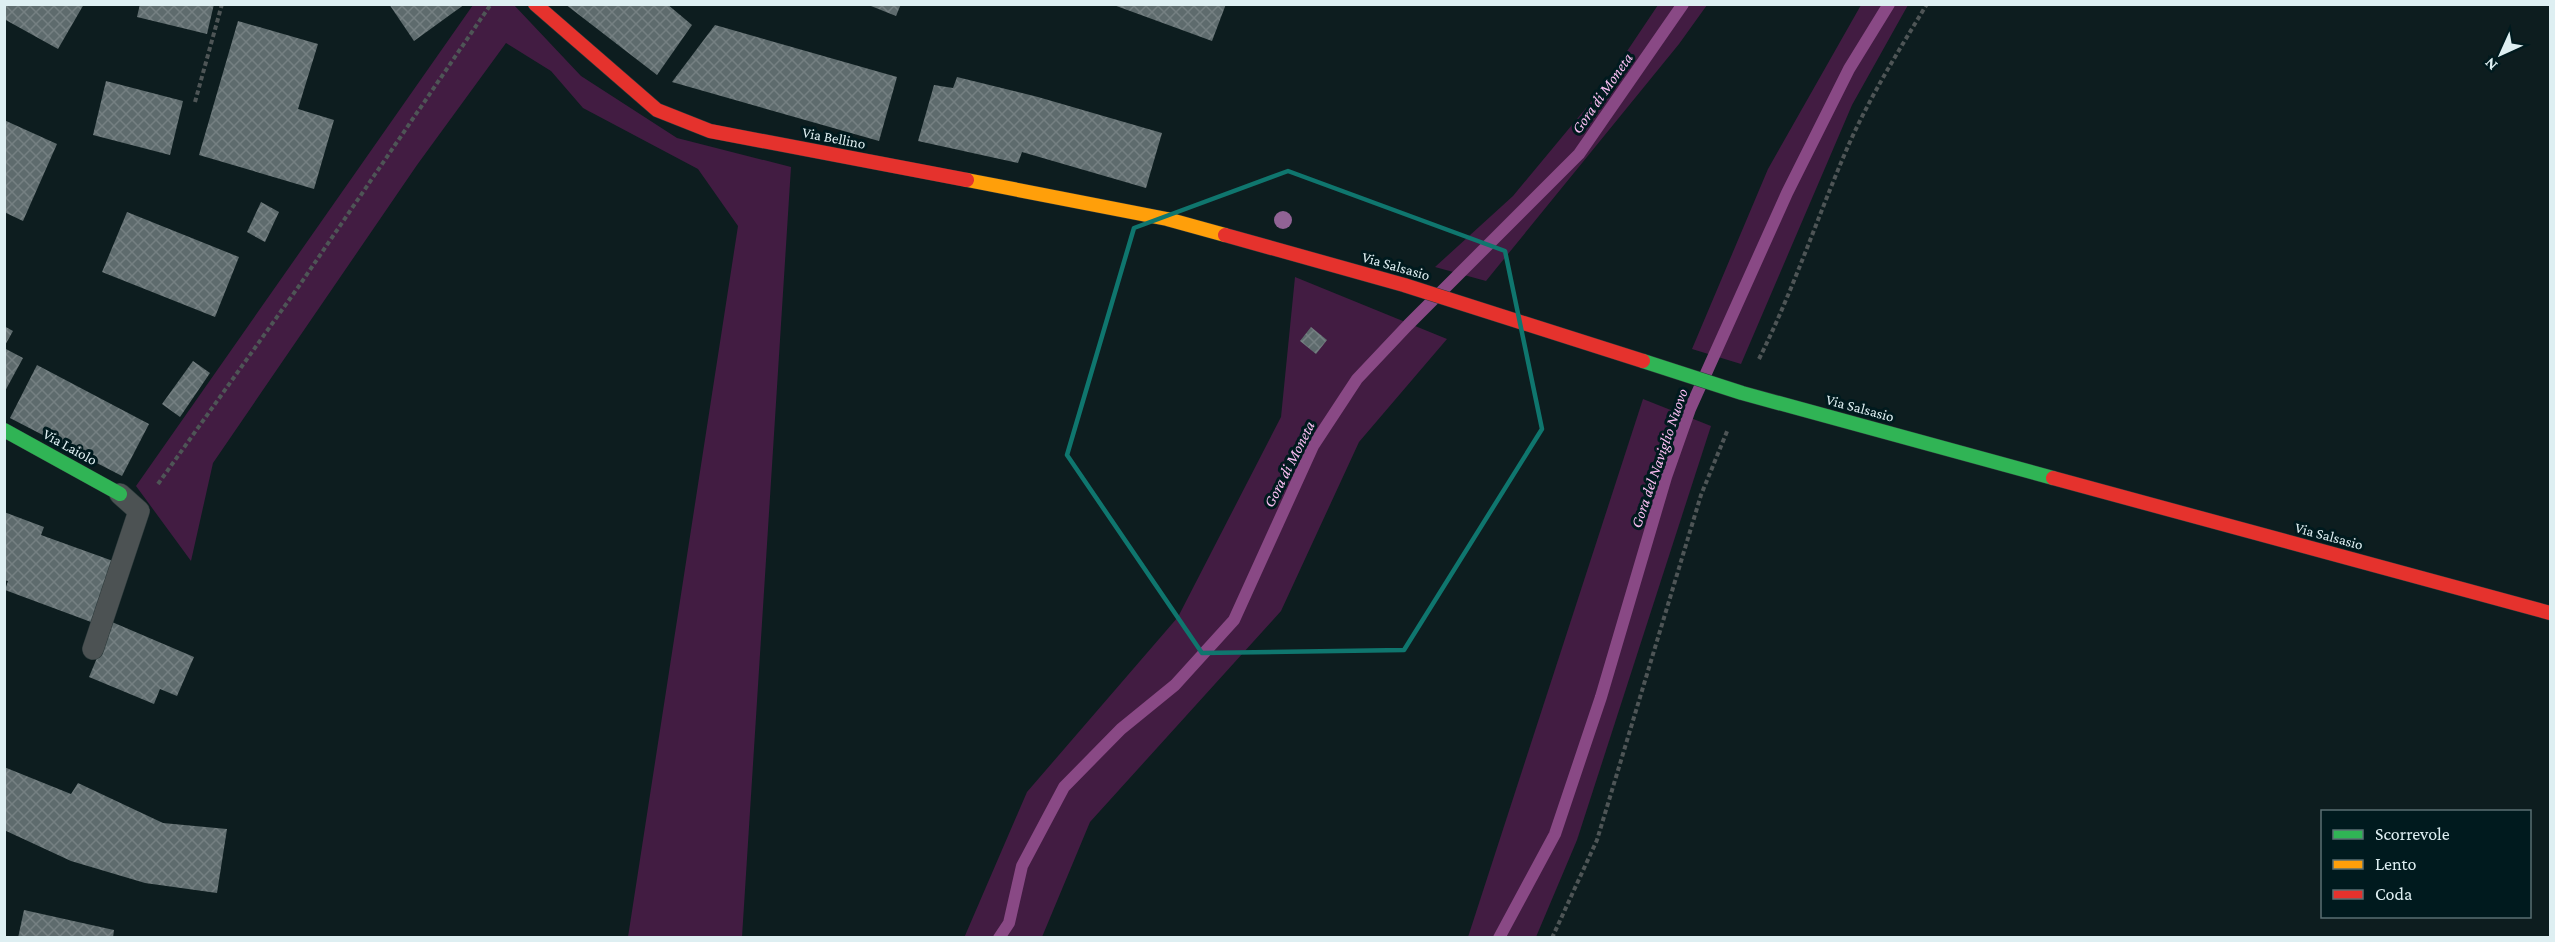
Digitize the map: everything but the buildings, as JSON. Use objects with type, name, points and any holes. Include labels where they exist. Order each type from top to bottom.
[{"type":"street","name":"Via Bellino","points":[[536,4],[657,110],[710,131],[1167,219]]},
{"type":"street","name":"Via Salsasio","points":[[1167,219],[1404,285],[1742,393],[2550,613]]},
{"type":"street","name":"Via Laiolo","points":[[4,430],[120,494]]},
{"type":"lane","points":[[93,649],[139,511],[120,494]]},
{"type":"path","points":[[195,102],[222,4]]},
{"type":"path","points":[[139,511],[306,276],[491,4]]},
{"type":"path","points":[[1552,938],[1597,840],[1701,495],[1742,393],[1778,321],[1850,144],[1881,80],[1927,4]]},
{"type":"highlighted area","points":[[1288,171],[1505,251],[1542,429],[1404,650],[1202,653],[1067,455],[1134,228]]},
{"type":"shaded area","points":[[473,5],[514,5],[581,76],[677,138],[791,167],[742,937],[628,937],[738,226],[698,169],[583,108],[551,71],[506,43],[417,165],[213,463],[191,561],[136,486]]},
{"type":"shaded area","points":[[1658,5],[1707,5],[1679,44],[1486,281],[1435,267],[1513,196],[1601,90]]},
{"type":"shaded area","points":[[1861,5],[1908,5],[1852,105],[1741,364],[1692,349],[1768,169]]},
{"type":"shaded area","points":[[1295,277],[1447,339],[1359,442],[1281,611],[1090,822],[1042,937],[964,938],[1027,792],[1178,617],[1281,417]]},
{"type":"shaded area","points":[[1643,399],[1711,426],[1577,840],[1536,937],[1468,937]]},
{"type":"waterway","name":"Gora di Moneta","points":[[999,938],[1009,923],[1022,866],[1064,787],[1121,729],[1175,685],[1234,620],[1313,446],[1357,379],[1579,154],[1683,4]]},
{"type":"waterway","name":"Gora del Naviglio Nuovo","points":[[1499,938],[1555,834],[1601,697],[1666,477],[1690,409],[1787,193],[1849,69],[1889,4]]},
{"type":"traffic: fast","points":[[1643,361],[1742,393],[2053,478]]},
{"type":"traffic: fast","points":[[4,430],[120,494]]},
{"type":"traffic: slow","points":[[967,180],[1167,219],[1225,235]]},
{"type":"traffic: jam","points":[[535,4],[657,110],[710,131],[967,180]]},
{"type":"traffic: jam","points":[[1225,235],[1404,285],[1643,361]]},
{"type":"traffic: jam","points":[[2053,478],[2550,613]]}]
